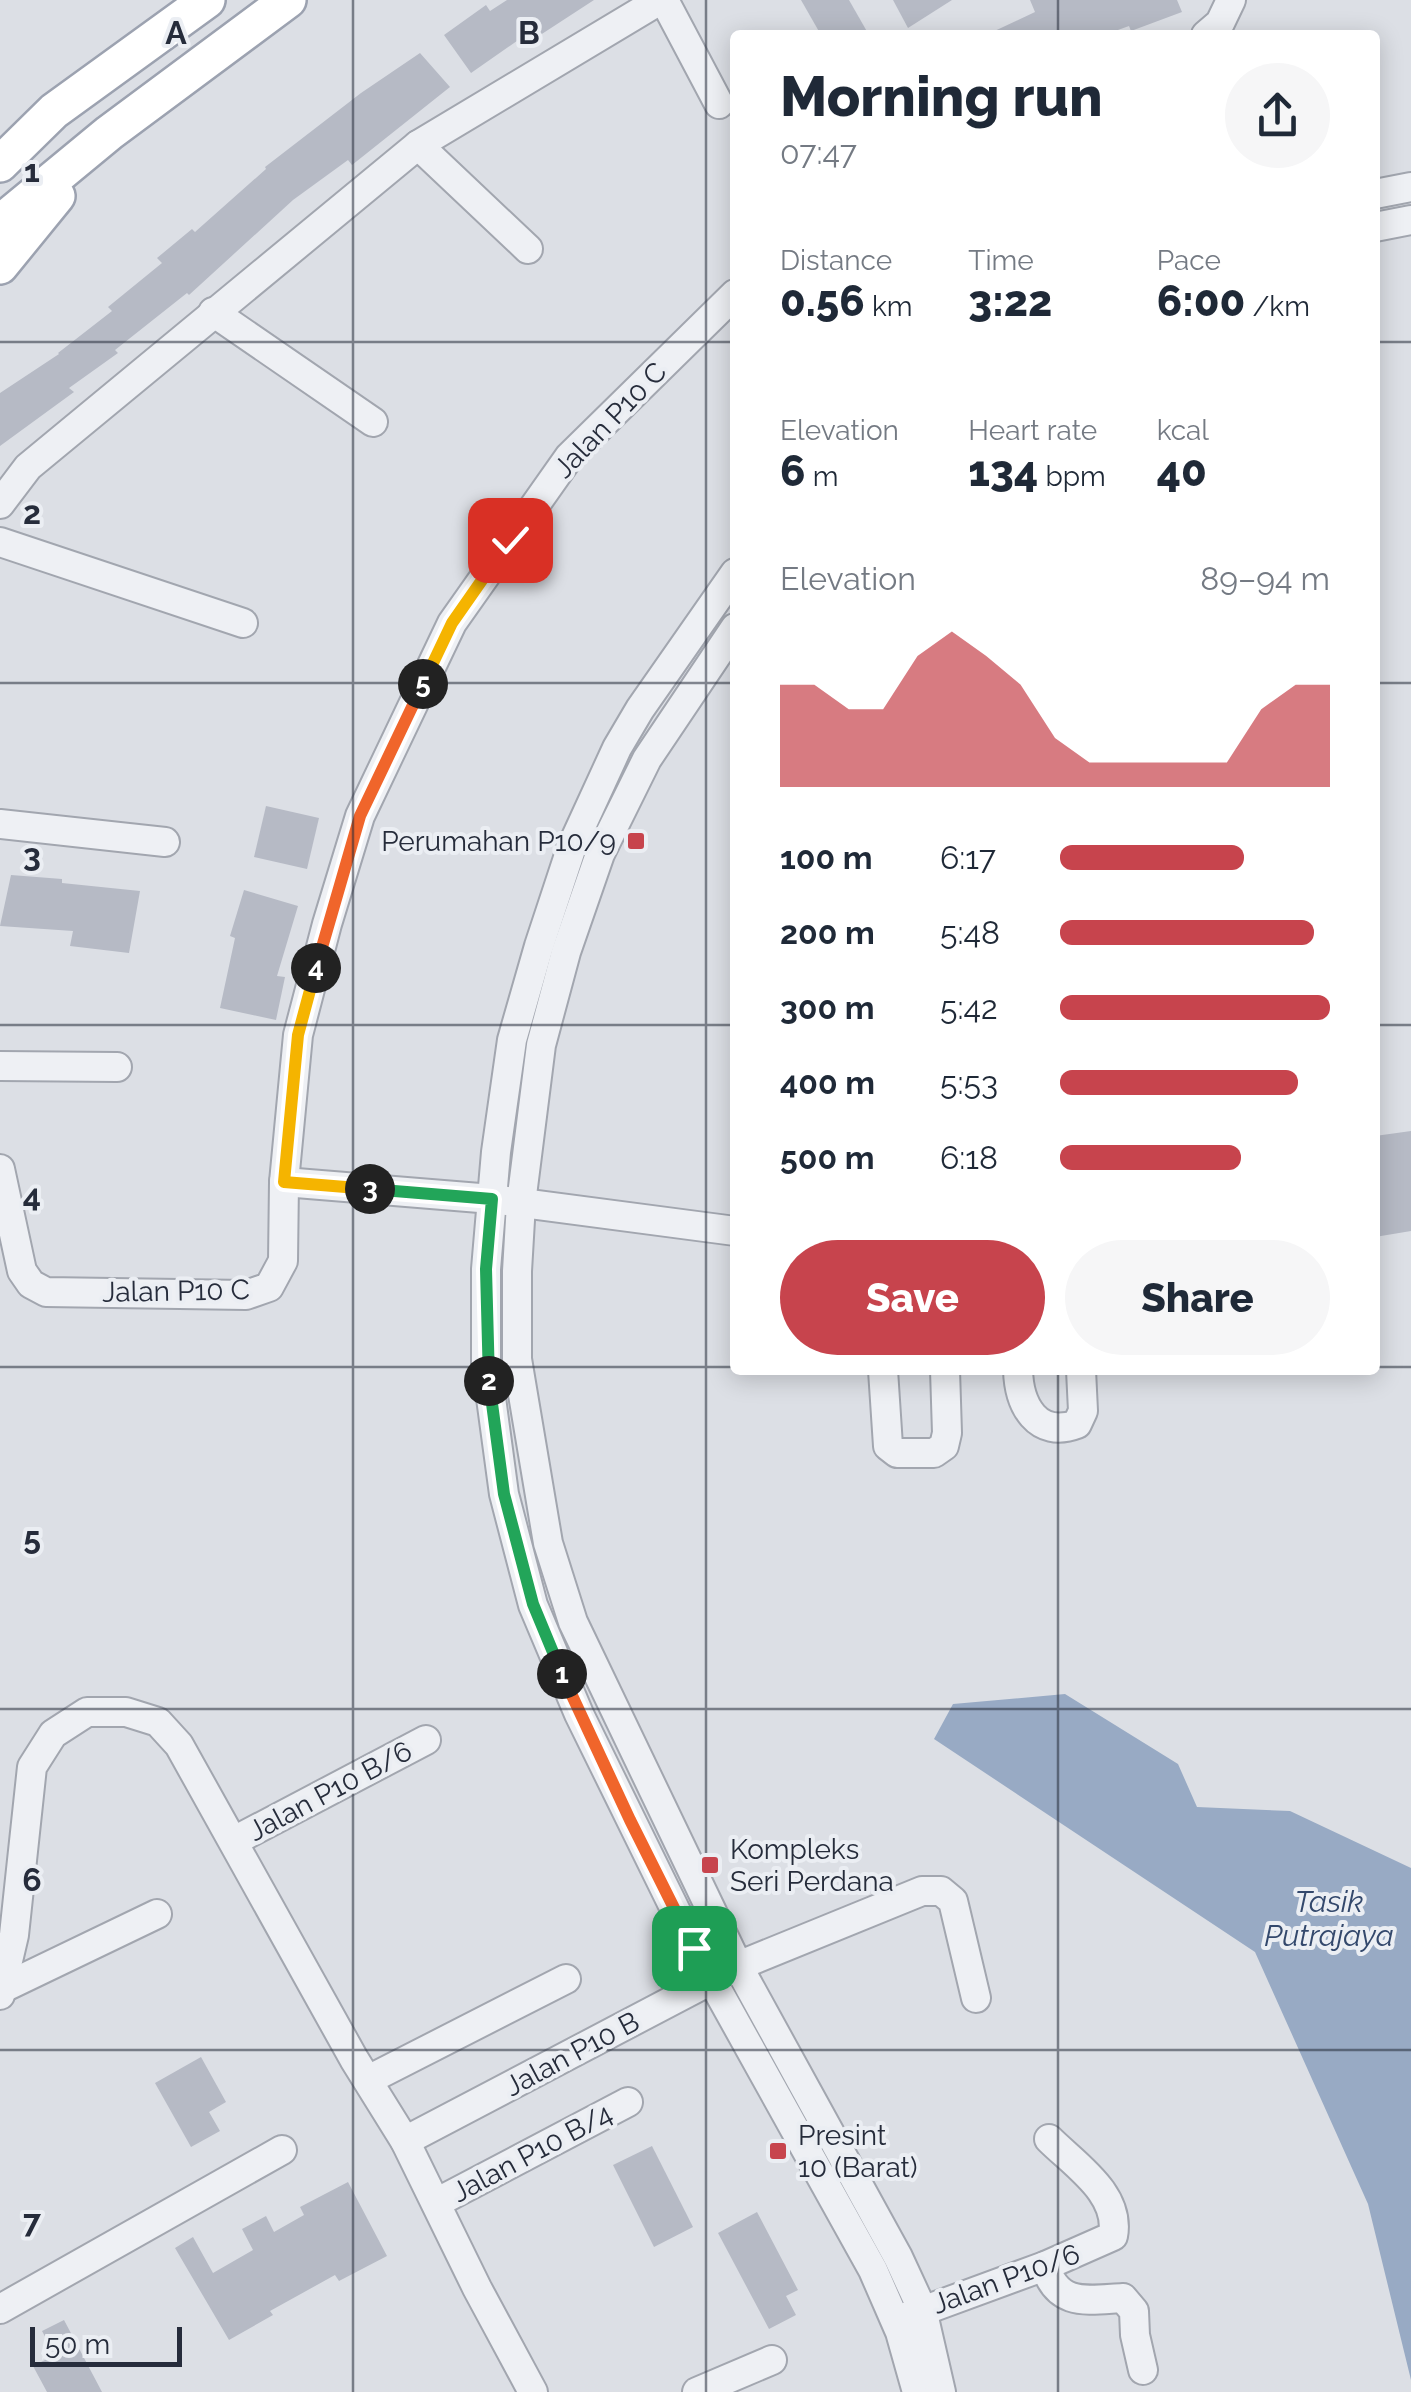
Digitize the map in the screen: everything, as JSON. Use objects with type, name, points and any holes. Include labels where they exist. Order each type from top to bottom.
[{"type":"main road","points":[[0,164],[54,111],[207,0]]},
{"type":"main road","points":[[0,223],[109,134],[288,0]]},
{"type":"main road","points":[[0,266],[109,134]]},
{"type":"street","points":[[0,504],[28,467],[418,144],[662,0],[719,104]]},
{"type":"street","points":[[1212,30],[1220,23],[1231,0]]},
{"type":"street","points":[[418,144],[528,249]]},
{"type":"street","points":[[1380,193],[1411,187]]},
{"type":"street","points":[[1380,226],[1411,220]]},
{"type":"street","name":"Jalan P10 C","points":[[0,1169],[22,1270],[31,1284],[46,1292],[246,1295],[269,1286],[283,1261],[284,1182],[298,1035],[360,816],[452,623],[569,457],[730,299]]},
{"type":"street","points":[[214,312],[374,422]]},
{"type":"street","points":[[0,542],[243,623]]},
{"type":"street","points":[[730,580],[640,709],[617,748],[572,846],[512,1040],[486,1269],[486,1362],[504,1494],[533,1604],[587,1732],[712,1980],[874,2270],[896,2322],[916,2392]]},
{"type":"street","points":[[730,635],[647,759],[600,854],[566,952],[541,1046],[522,1204],[517,1359],[548,1543],[573,1622],[738,1966],[898,2257],[922,2310],[941,2392]]},
{"type":"street","points":[[0,824],[165,842]]},
{"type":"street","points":[[0,1066],[117,1067]]},
{"type":"street","points":[[284,1182],[492,1199],[730,1230]]},
{"type":"street","points":[[883,1375],[888,1446],[897,1453],[934,1453],[944,1446],[947,1433],[944,1375]]},
{"type":"street","points":[[1018,1375],[1018,1392],[1028,1411],[1045,1426],[1064,1429],[1077,1424],[1083,1411],[1081,1375]]},
{"type":"street","points":[[1,1992],[14,1935],[32,1767],[53,1734],[87,1712],[126,1712],[158,1722],[179,1745],[405,2141],[533,2392]]},
{"type":"street","name":"Jalan P10 B/6","points":[[234,1841],[426,1740]]},
{"type":"street","name":"Jalan P10 B","points":[[405,2141],[738,1966],[922,1891],[940,1891],[953,1901],[976,1998]]},
{"type":"street","points":[[1,1992],[157,1914]]},
{"type":"street","points":[[368,2080],[566,1979]]},
{"type":"street","name":"Jalan P10 B/4","points":[[436,2203],[628,2102]]},
{"type":"street","name":"Jalan P10/6","points":[[896,2322],[1045,2266],[1112,2236],[1114,2217],[1103,2193],[1048,2138]]},
{"type":"street","points":[[0,2309],[282,2150]]},
{"type":"street","points":[[1045,2266],[1050,2282],[1062,2295],[1090,2300],[1123,2298],[1134,2312],[1143,2370]]},
{"type":"street","points":[[698,2392],[772,2360]]},
{"type":"water","name":"Tasik Putrajaya","points":[[1065,1694],[1178,1764],[1197,1807],[1290,1811],[1411,1868],[1411,2380],[1368,2204],[1255,1952],[934,1739],[953,1704]]},
{"type":"building","points":[[507,0],[594,0],[528,43],[524,36],[471,73],[444,35],[486,5],[490,11]]},
{"type":"building","points":[[801,0],[849,0],[866,30],[818,30]]},
{"type":"building","points":[[893,0],[952,0],[908,28]]},
{"type":"building","points":[[1030,0],[1177,0],[1182,12],[1134,30],[1129,26],[1118,30],[997,30],[1035,12]]},
{"type":"building","points":[[420,53],[450,87],[352,165],[348,160],[293,200],[189,295],[69,388],[74,392],[0,446],[0,393],[59,354],[112,311],[108,307],[162,263],[157,258],[192,229],[195,232],[265,167]]},
{"type":"building","points":[[266,806],[319,818],[307,869],[254,857]]},
{"type":"building","points":[[11,875],[140,891],[129,953],[70,946],[73,931],[0,926]]},
{"type":"building","points":[[244,890],[298,906],[277,976],[285,977],[276,1020],[220,1008],[235,938],[230,936]]},
{"type":"building","points":[[1411,1131],[1411,1231],[1380,1236],[1380,1135]]},
{"type":"building","points":[[201,2057],[226,2102],[209,2112],[220,2131],[191,2147],[155,2083]]},
{"type":"building","points":[[652,2146],[693,2227],[654,2247],[613,2165]]},
{"type":"building","points":[[348,2182],[387,2256],[339,2281],[335,2275],[270,2311],[273,2315],[229,2340],[175,2248],[193,2237],[213,2273],[253,2250],[242,2229],[266,2216],[274,2232],[304,2215],[300,2207]]},
{"type":"building","points":[[757,2212],[798,2290],[786,2296],[796,2315],[769,2329],[718,2233]]},
{"type":"building","points":[[64,2320],[102,2392],[47,2392],[33,2366],[55,2355],[42,2331]]},
{"type":"place","name":"Perumahan P10/9","points":[[636,841]]},
{"type":"place","name":"Kompleks Seri Perdana","points":[[710,1865]]},
{"type":"place","name":"Presint 10 (Barat)","points":[[778,2151]]},
{"type":"route","points":[[510,540],[452,623],[360,816],[298,1035],[284,1182],[492,1199],[486,1269],[486,1362],[504,1494],[533,1604],[579,1714],[694,1948]]}]
